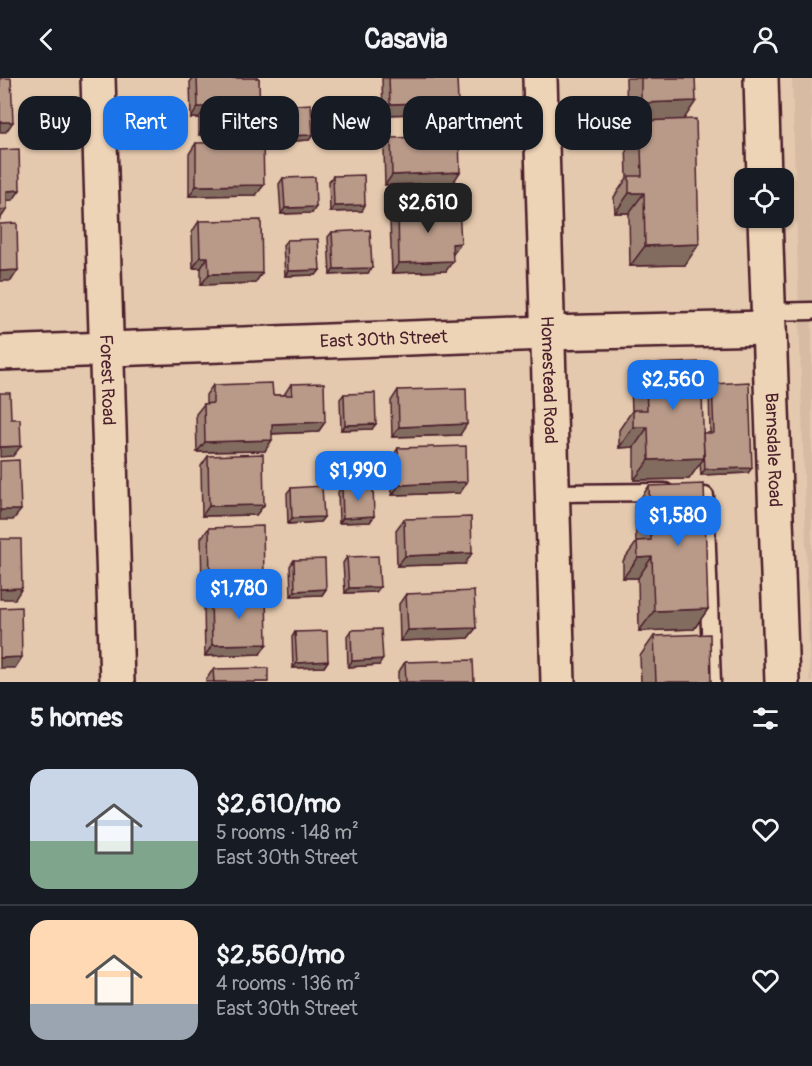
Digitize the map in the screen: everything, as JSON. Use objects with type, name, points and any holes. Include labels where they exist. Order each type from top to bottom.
[{"type":"street","name":"Forest Road","points":[[98,78],[117,682]]},
{"type":"street","name":"Homestead Road","points":[[540,78],[558,682]]},
{"type":"street","points":[[761,78],[764,168]]},
{"type":"street","name":"Barnsdale Road","points":[[765,228],[782,682]]},
{"type":"street","name":"East 30th Street","points":[[0,353],[546,333],[768,320]]},
{"type":"lane","points":[[768,320],[812,310]]},
{"type":"lane","points":[[552,493],[672,492],[705,496],[712,682]]},
{"type":"shaded area","points":[[792,78],[812,78],[812,682],[810,682]]},
{"type":"building","points":[[0,78],[11,78],[13,122],[0,122]]},
{"type":"building","points":[[197,78],[259,78],[259,96],[200,96],[200,107],[198,107]]},
{"type":"building","points":[[389,78],[457,78],[458,96],[403,96],[403,104],[391,104]]},
{"type":"building","points":[[641,78],[695,78],[696,101],[652,103],[652,96],[641,96]]},
{"type":"building","points":[[311,104],[311,135],[299,135],[299,105]]},
{"type":"building","points":[[696,119],[699,244],[645,246],[644,193],[629,193],[629,176],[642,176],[641,150],[652,150],[652,121]]},
{"type":"building","points":[[391,138],[403,138],[403,150],[459,150],[460,172],[392,175]]},
{"type":"building","points":[[196,143],[200,143],[200,150],[263,150],[264,185],[196,186]]},
{"type":"building","points":[[0,150],[19,150],[20,190],[7,191],[7,209],[0,210]]},
{"type":"building","points":[[364,175],[365,205],[334,206],[333,176]]},
{"type":"building","points":[[315,177],[316,207],[285,208],[283,178]]},
{"type":"building","points":[[459,208],[461,243],[452,244],[453,261],[399,263],[398,209]]},
{"type":"building","points":[[261,220],[262,273],[209,274],[208,257],[200,257],[199,221]]},
{"type":"building","points":[[17,223],[18,270],[0,271],[0,224]]},
{"type":"building","points":[[370,230],[372,268],[334,269],[332,232]]},
{"type":"building","points":[[318,239],[320,270],[288,271],[287,240]]},
{"type":"building","points":[[701,362],[704,458],[649,460],[648,427],[633,427],[633,410],[647,410],[645,364]]},
{"type":"building","points":[[749,382],[752,468],[705,469],[703,433],[714,433],[712,384]]},
{"type":"building","points":[[272,383],[273,395],[292,395],[291,384],[324,383],[325,422],[272,424],[272,440],[205,442],[204,404],[213,403],[213,385]]},
{"type":"building","points":[[466,388],[467,424],[399,427],[398,390]]},
{"type":"building","points":[[0,393],[10,393],[11,419],[20,419],[21,446],[0,447]]},
{"type":"building","points":[[375,393],[376,424],[345,425],[344,394]]},
{"type":"building","points":[[466,446],[467,482],[399,485],[398,448]]},
{"type":"building","points":[[263,454],[264,505],[209,506],[208,456]]},
{"type":"building","points":[[19,460],[21,510],[0,510],[0,461]]},
{"type":"building","points":[[704,484],[708,609],[654,611],[652,557],[638,558],[637,541],[651,540],[649,486]]},
{"type":"building","points":[[373,485],[374,516],[343,518],[342,487]]},
{"type":"building","points":[[322,486],[324,517],[292,518],[291,488]]},
{"type":"building","points":[[471,517],[472,553],[405,556],[404,519]]},
{"type":"building","points":[[263,526],[264,577],[210,578],[209,528]]},
{"type":"building","points":[[0,539],[21,539],[22,588],[0,589]]},
{"type":"building","points":[[378,556],[380,587],[349,588],[347,557]]},
{"type":"building","points":[[325,559],[326,589],[295,591],[294,560]]},
{"type":"building","points":[[474,591],[476,628],[408,630],[406,594]]},
{"type":"building","points":[[266,594],[267,644],[212,645],[211,595]]},
{"type":"building","points":[[21,607],[22,657],[0,658],[0,608]]},
{"type":"building","points":[[381,629],[383,659],[352,661],[351,630]]},
{"type":"building","points":[[327,631],[328,661],[297,663],[295,632]]},
{"type":"building","points":[[710,634],[711,682],[656,682],[654,636]]},
{"type":"building","points":[[473,660],[474,682],[406,682],[405,662]]},
{"type":"building","points":[[268,668],[268,682],[214,682],[213,669]]}]
